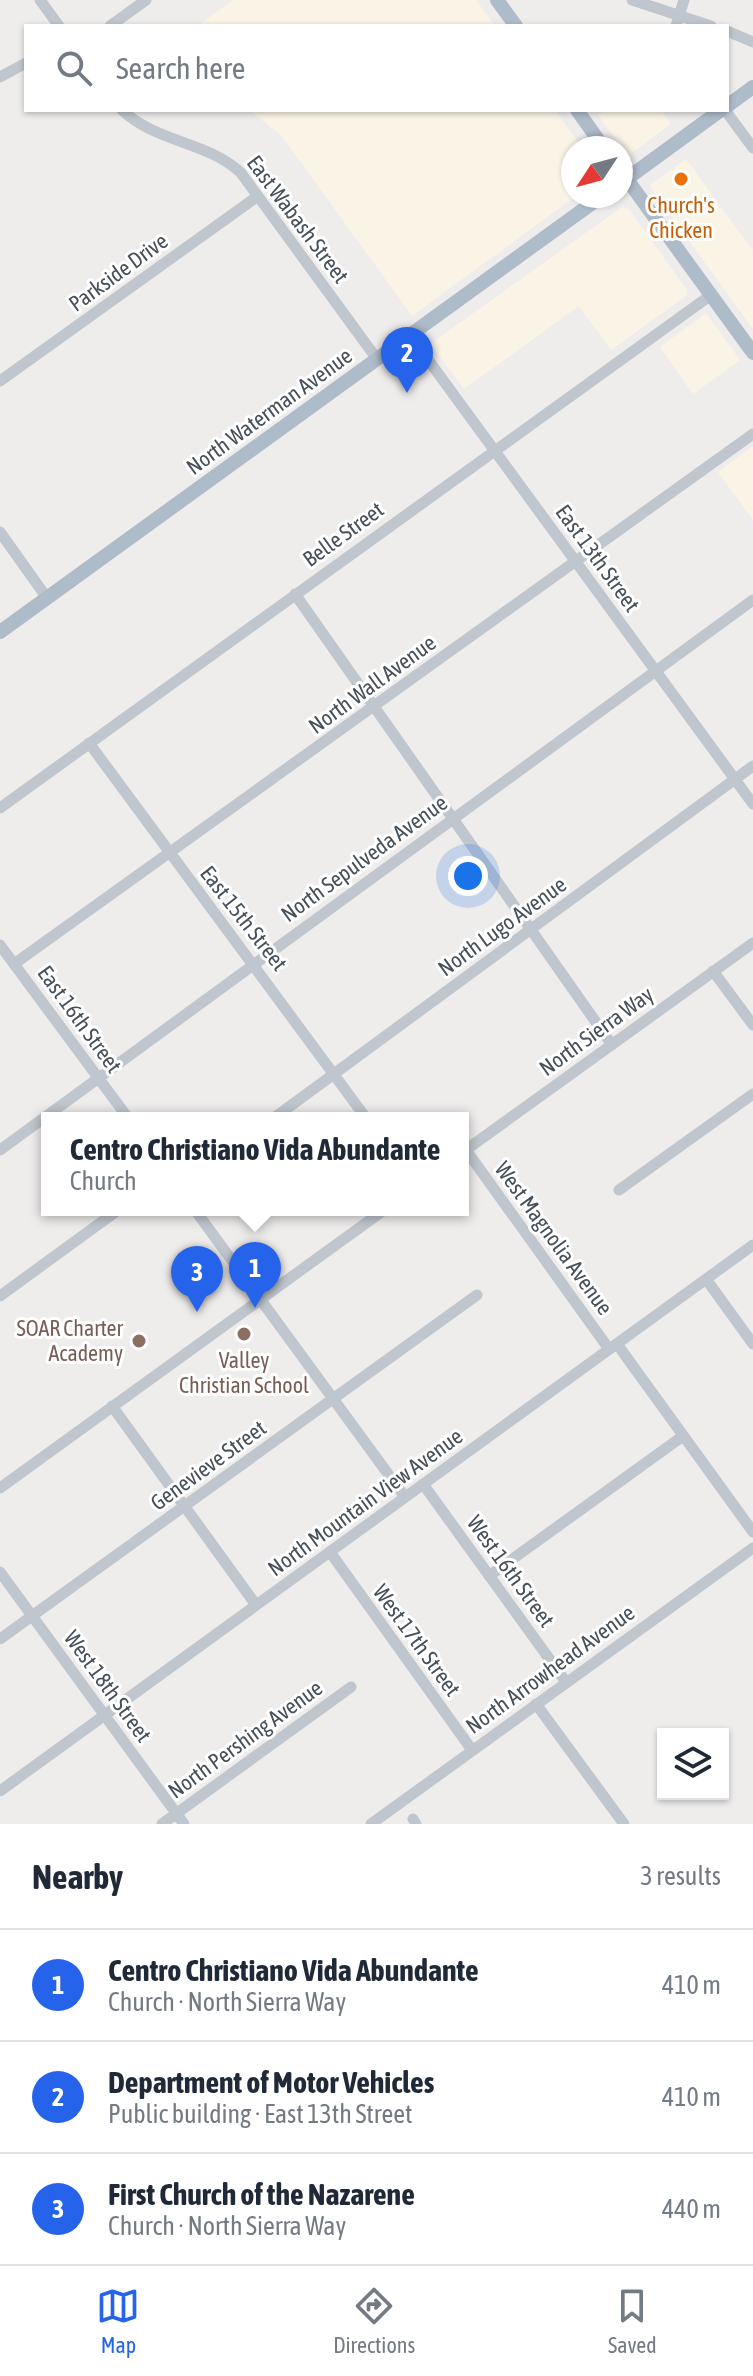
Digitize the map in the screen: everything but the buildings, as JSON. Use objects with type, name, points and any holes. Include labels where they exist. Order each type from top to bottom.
[{"type":"main road","points":[[497,0],[515,24]]},
{"type":"main road","points":[[729,106],[753,87]]},
{"type":"main road","points":[[578,112],[595,136]]},
{"type":"main road","points":[[633,170],[720,112]]},
{"type":"main road","points":[[633,190],[753,353]]},
{"type":"main road","name":"North Waterman Avenue","points":[[0,632],[585,208]]},
{"type":"street","points":[[40,0],[58,24]]},
{"type":"street","points":[[113,24],[146,0]]},
{"type":"street","points":[[632,0],[678,21],[698,24]]},
{"type":"street","points":[[678,21],[684,0]]},
{"type":"street","points":[[729,32],[753,42]]},
{"type":"street","points":[[0,77],[24,64]]},
{"type":"street","name":"East Wabash Street","points":[[125,112],[156,134],[196,146],[229,161],[377,359]]},
{"type":"street","points":[[727,112],[753,148]]},
{"type":"street","name":"Parkside Drive","points":[[0,381],[258,196]]},
{"type":"street","name":"Belle Street","points":[[0,808],[493,449],[711,295]]},
{"type":"street","name":"East 13th Street","points":[[410,335],[753,804]]},
{"type":"street","name":"North Wall Avenue","points":[[14,964],[753,434]]},
{"type":"street","points":[[0,532],[47,598]]},
{"type":"street","points":[[295,594],[612,1045]]},
{"type":"street","name":"North Sepulveda Avenue","points":[[54,1112],[753,600]]},
{"type":"street","name":"East 15th Street","points":[[89,743],[169,855],[255,963],[362,1112]]},
{"type":"street","name":"North Lugo Avenue","points":[[282,1112],[753,766]]},
{"type":"street","name":"North Sierra Way","points":[[469,1148],[753,943]]},
{"type":"street","name":"East 16th Street","points":[[0,945],[123,1112]]},
{"type":"street","points":[[713,971],[753,1025]]},
{"type":"street","points":[[619,1190],[753,1094]]},
{"type":"street","name":"North Sepulveda Avenue","points":[[0,1150],[41,1121]]},
{"type":"street","name":"West Magnolia Avenue","points":[[469,1156],[753,1532]]},
{"type":"street","points":[[0,1296],[110,1216]]},
{"type":"street","points":[[199,1216],[405,1497]]},
{"type":"street","points":[[0,1488],[376,1216]]},
{"type":"street","name":"North Mountain View Avenue","points":[[0,1791],[753,1245]]},
{"type":"street","points":[[706,1279],[753,1344]]},
{"type":"street","name":"Genevieve Street","points":[[0,1639],[477,1295]]},
{"type":"street","points":[[112,1406],[256,1605]]},
{"type":"street","points":[[489,1576],[683,1436]]},
{"type":"street","name":"West 16th Street","points":[[423,1484],[566,1682]]},
{"type":"street","name":"North Arrowhead Avenue","points":[[371,1824],[752,1551]]},
{"type":"street","name":"West 17th Street","points":[[330,1552],[472,1750]]},
{"type":"street","name":"West 18th Street","points":[[0,1572],[180,1819]]},
{"type":"street","name":"North Pershing Avenue","points":[[162,1824],[180,1819],[351,1687]]},
{"type":"street","points":[[536,1704],[624,1824]]},
{"type":"shaded area","points":[[233,0],[476,0],[494,24],[200,24]]},
{"type":"shaded area","points":[[252,112],[556,112],[573,136],[561,136],[561,207],[412,316],[281,135]]},
{"type":"shaded area","points":[[602,112],[662,112],[671,124],[633,152],[633,136],[613,136],[598,115]]},
{"type":"shaded area","points":[[686,159],[753,251],[753,329],[651,188],[651,184]]},
{"type":"shaded area","points":[[621,208],[629,209],[687,290],[686,296],[611,350],[579,306],[464,389],[430,344]]},
{"type":"shaded area","points":[[706,313],[740,360],[693,394],[660,347]]},
{"type":"shaded area","points":[[753,446],[753,520],[718,472]]},
{"type":"place","name":"Church's Chicken","points":[[681,179]]},
{"type":"place","name":"Department of Motor Vehicles","points":[[407,393]]},
{"type":"place","name":"Centro Christiano Vida Abundante","points":[[255,1308]]},
{"type":"place","name":"First Church of the Nazarene","points":[[197,1312]]},
{"type":"place","name":"Valley Christian School","points":[[244,1334]]},
{"type":"place","name":"SOAR Charter Academy","points":[[139,1341]]}]
